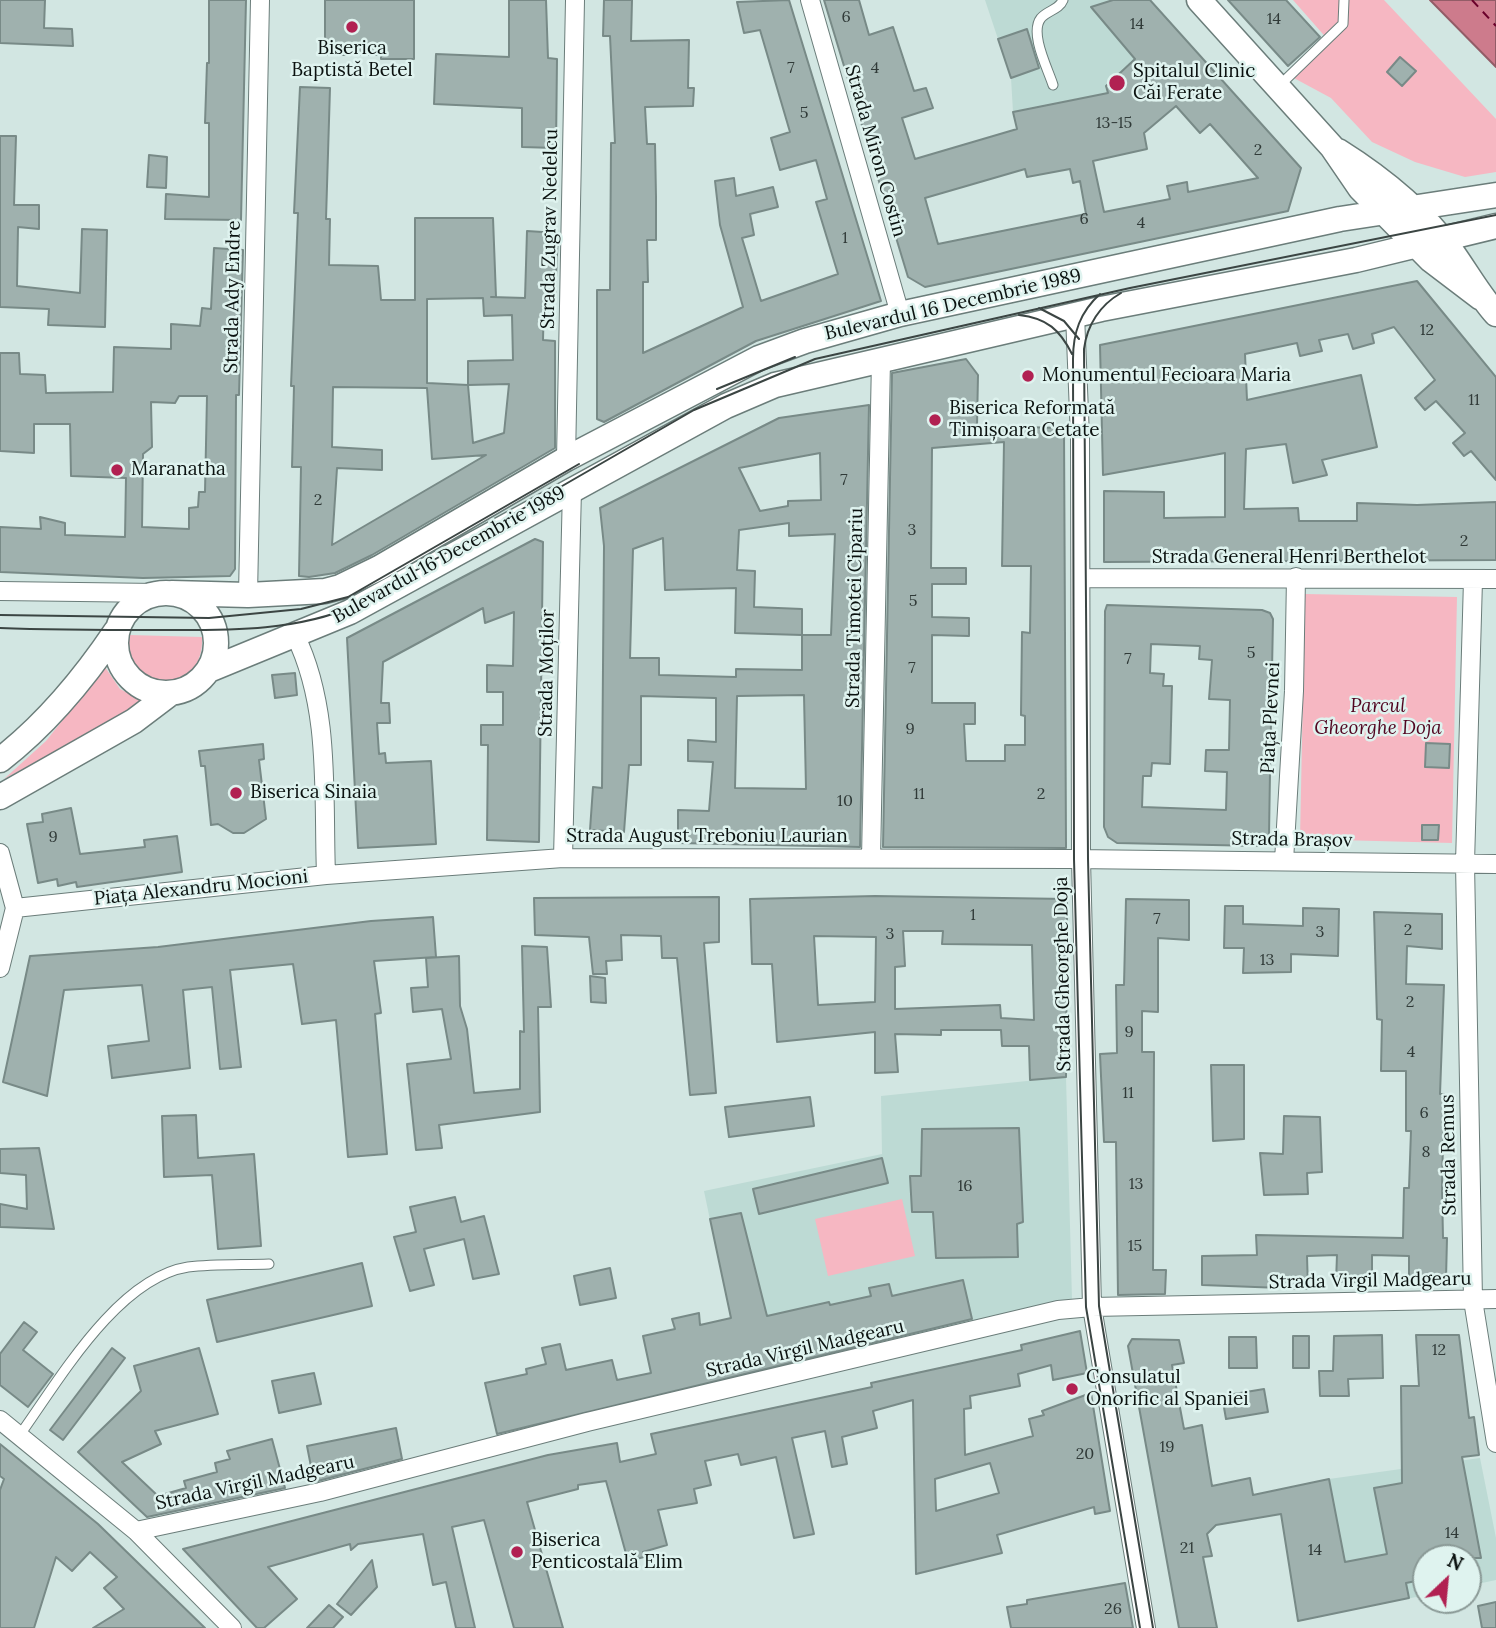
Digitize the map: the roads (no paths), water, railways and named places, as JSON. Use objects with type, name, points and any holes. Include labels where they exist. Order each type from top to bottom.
[{"type":"main road","points":[[1199,0],[1332,147],[1351,178],[1382,211],[1415,245],[1489,306]]},
{"type":"main road","points":[[1332,147],[1386,183],[1410,206],[1441,239],[1489,306]]},
{"type":"main road","name":"Bulevardul 16 Decembrie 1989","points":[[165,593],[248,595],[325,591],[354,581],[566,459],[759,358],[805,341],[900,314],[1382,211],[1496,195]]},
{"type":"main road","name":"Bulevardul 16 Decembrie 1989","points":[[209,670],[350,612],[726,406],[763,391],[818,373],[1075,316],[1356,260],[1496,226]]},
{"type":"main road","points":[[0,760],[30,734],[102,653],[131,606],[165,593],[200,606],[209,618],[216,644],[209,670],[186,690],[155,693],[140,687],[128,677],[119,663],[115,648],[116,631]]},
{"type":"main road","points":[[0,797],[134,721],[171,693]]},
{"type":"street","name":"Strada Ady Endre","points":[[248,595],[260,0]]},
{"type":"street","name":"Strada Zugrav Nedelcu","points":[[566,459],[575,0]]},
{"type":"street","name":"Strada Miron Costin","points":[[810,0],[900,314]]},
{"type":"street","name":"Strada Gheorghe Doja","points":[[1075,316],[1091,1307],[1146,1628]]},
{"type":"street","name":"Strada Timotei Cipariu","points":[[871,858],[881,360]]},
{"type":"street","name":"Strada Moților","points":[[563,858],[572,489]]},
{"type":"street","name":"Piața Plevnei","points":[[1284,861],[1294,691],[1296,577]]},
{"type":"street","name":"Strada General Henri Berthelot","points":[[1081,578],[1496,579]]},
{"type":"street","points":[[1465,863],[1473,580]]},
{"type":"street","points":[[0,591],[165,593]]},
{"type":"street","name":"Piața Alexandru Mocioni","points":[[15,908],[326,875],[319,715],[307,661],[295,635]]},
{"type":"street","points":[[0,853],[15,908],[0,968]]},
{"type":"street","name":"Strada August Treboniu Laurian","points":[[326,875],[563,858],[1085,859]]},
{"type":"street","name":"Strada Brașov","points":[[1085,859],[1496,864]]},
{"type":"street","name":"Strada Remus","points":[[1465,863],[1472,1300],[1496,1443]]},
{"type":"street","name":"Strada Virgil Madgearu","points":[[136,1531],[320,1492],[587,1422],[1058,1310],[1091,1307],[1496,1299]]},
{"type":"street","points":[[0,1420],[136,1531],[232,1628]]},
{"type":"lane","points":[[1053,85],[1037,34],[1038,24],[1042,16],[1060,7],[1062,0]]},
{"type":"lane","points":[[1278,87],[1343,24],[1344,0]]},
{"type":"lane","points":[[19,1436],[99,1327],[154,1280],[186,1268],[269,1264]]},
{"type":"tram line","points":[[0,628],[234,629],[308,621],[354,606],[694,410],[815,359],[1130,288],[1496,215]]},
{"type":"tram line","points":[[1121,293],[1107,303],[1096,316],[1084,349],[1088,859],[1099,1306],[1153,1628]]},
{"type":"tram line","points":[[1100,294],[1087,308],[1079,324],[1074,340],[1073,359],[1074,859],[1086,1307],[1140,1628]]},
{"type":"tram line","points":[[1039,308],[1064,321],[1079,339]]},
{"type":"tram line","points":[[1019,315],[1045,322],[1063,338],[1072,354]]},
{"type":"tram line","points":[[717,389],[795,357]]},
{"type":"tram line","points":[[0,615],[209,618],[301,609],[348,597],[579,464]]},
{"type":"place","name":"Biserica Baptistă Betel","points":[[352,27]]},
{"type":"place","name":"Spitalul Clinic Căi Ferate","points":[[1117,83]]},
{"type":"place","name":"Monumentul Fecioara Maria","points":[[1028,376]]},
{"type":"place","name":"Biserica Reformată Timișoara Cetate","points":[[935,420]]},
{"type":"place","name":"Maranatha","points":[[117,470]]},
{"type":"place","name":"Biserica Sinaia","points":[[236,793]]},
{"type":"place","name":"Consulatul Onorific al Spaniei","points":[[1072,1389]]},
{"type":"place","name":"Biserica Penticostală Elim","points":[[517,1552]]},
{"type":"park label","name":"Parcul Gheorghe Doja","points":[[1378,718]]}]
